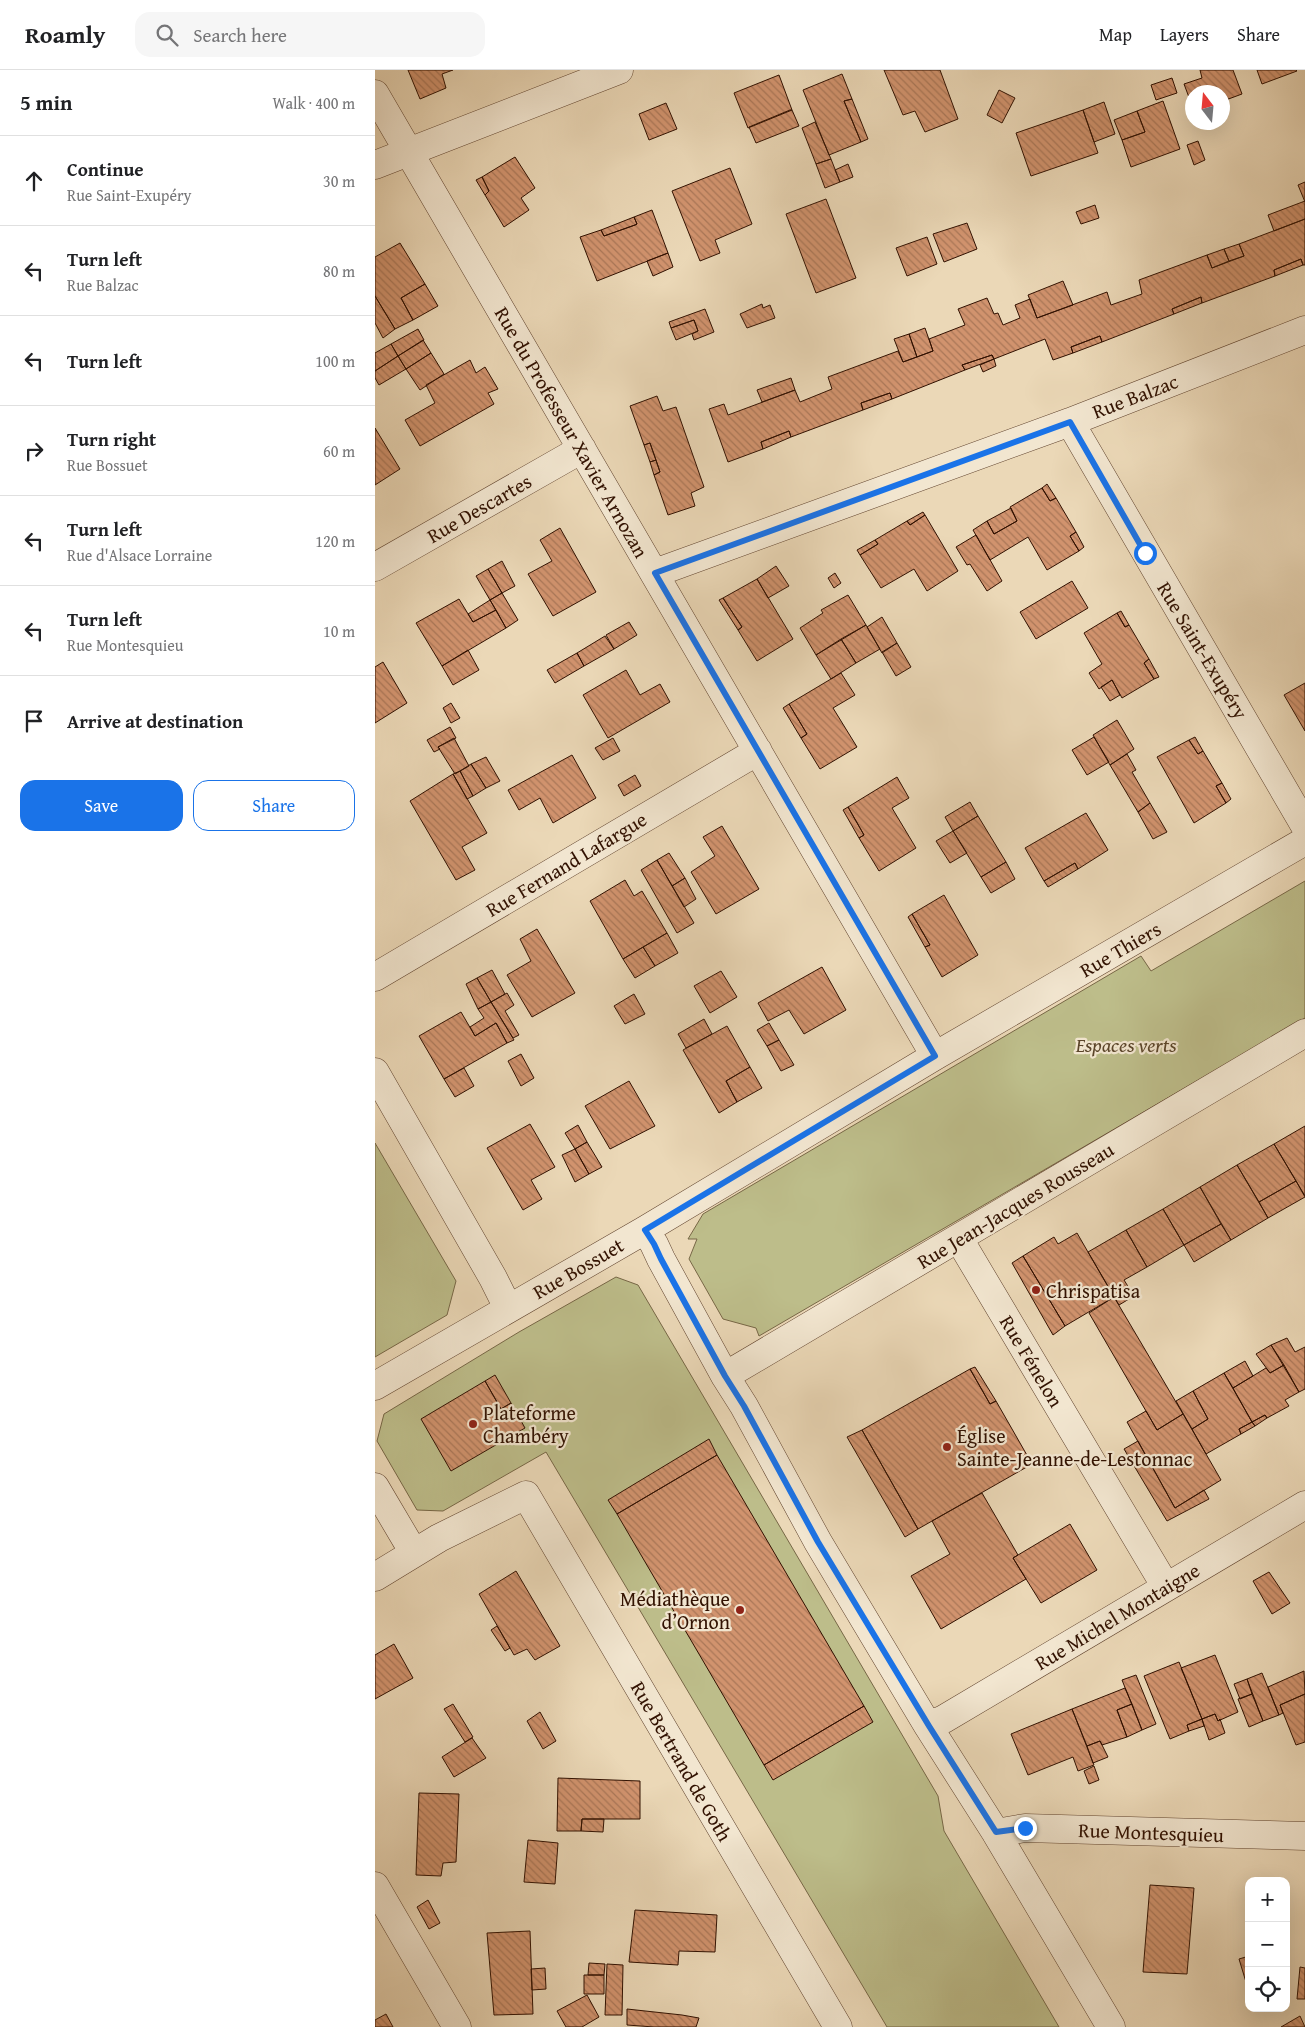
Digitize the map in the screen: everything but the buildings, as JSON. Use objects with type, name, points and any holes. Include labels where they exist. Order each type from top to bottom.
[{"type":"street","points":[[375,165],[619,70]]},
{"type":"street","name":"Rue du Professeur Xavier Arnozan","points":[[375,94],[935,1056]]},
{"type":"street","name":"Rue Balzac","points":[[655,573],[1070,422],[1305,330]]},
{"type":"street","name":"Rue Saint-Exupéry","points":[[1070,422],[1305,826]]},
{"type":"street","name":"Rue Descartes","points":[[375,567],[583,449]]},
{"type":"street","name":"Rue Fernand Lafargue","points":[[375,977],[758,751]]},
{"type":"street","name":"Rue Thiers","points":[[935,1056],[1305,841]]},
{"type":"street","name":"Rue Jean-Jacques Rousseau","points":[[725,1376],[1305,1033]]},
{"type":"street","name":"Rue Bossuet","points":[[375,1386],[645,1230],[935,1056]]},
{"type":"street","points":[[375,1072],[493,1278],[508,1308]]},
{"type":"street","points":[[645,1230],[818,1542],[929,1726],[996,1832],[1111,2027]]},
{"type":"street","name":"Rue Fénelon","points":[[959,1238],[1166,1587]]},
{"type":"street","points":[[375,1487],[414,1553],[375,1577]]},
{"type":"street","name":"Rue Bertrand de Goth","points":[[414,1553],[439,1538],[525,1495],[838,2027]]},
{"type":"street","name":"Rue Michel Montaigne","points":[[929,1726],[944,1719],[1305,1505]]},
{"type":"street","name":"Rue Montesquieu","points":[[996,1832],[1025,1828],[1305,1836]]},
{"type":"street","points":[[375,1886],[457,2027]]},
{"type":"green space","name":"Espaces verts","points":[[1305,881],[1305,1018],[759,1336],[756,1328],[723,1319],[689,1259],[697,1239],[688,1239],[703,1214],[1141,956],[1151,971]]},
{"type":"green space","points":[[375,1143],[456,1281],[447,1315],[375,1357]]},
{"type":"green space","points":[[616,1277],[638,1285],[938,1796],[944,1831],[1059,2027],[887,2027],[546,1452],[443,1511],[417,1510],[377,1441],[384,1414],[519,1332]]},
{"type":"place","name":"Chrispatisa","points":[[1036,1290]]},
{"type":"place","name":"Plateforme Chambéry","points":[[473,1424]]},
{"type":"place","name":"Église Sainte-Jeanne-de-Lestonnac","points":[[947,1447]]},
{"type":"place","name":"Médiathèque d’Ornon","points":[[740,1610]]},
{"type":"route","points":[[1025,1828],[996,1832],[929,1726],[818,1542],[645,1230],[935,1056],[655,573],[1070,422],[1145,553]]}]
